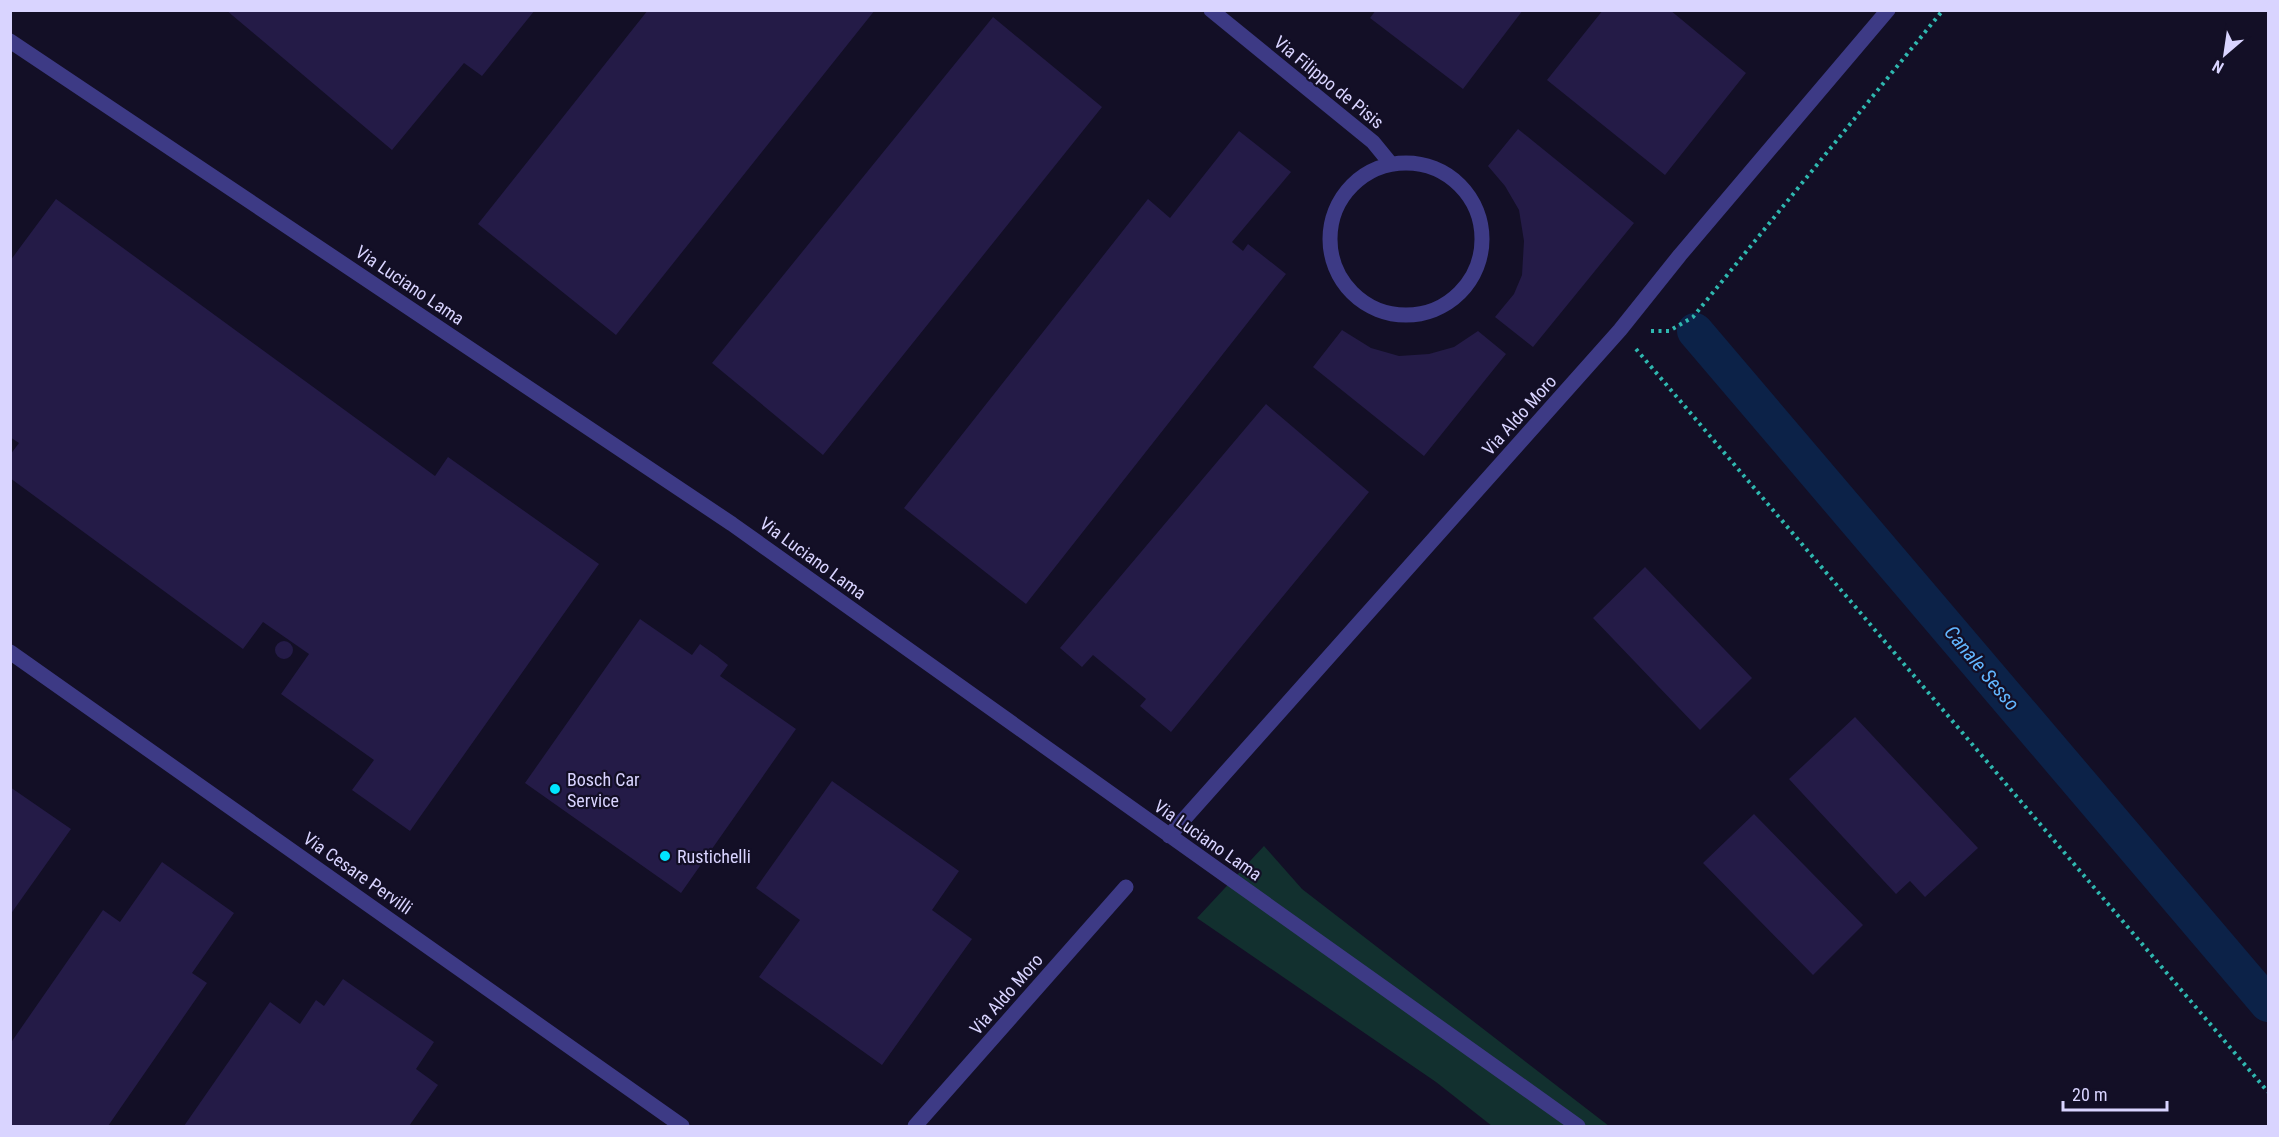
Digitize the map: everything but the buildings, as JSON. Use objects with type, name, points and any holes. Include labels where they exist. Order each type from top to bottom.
[{"type":"street","name":"Via Filippo de Pisis","points":[[1211,10],[1373,142],[1391,164]]},
{"type":"street","name":"Via Aldo Moro","points":[[1169,836],[1622,328],[1680,255],[1888,10]]},
{"type":"street","name":"Via Luciano Lama","points":[[10,41],[732,524],[1578,1126]]},
{"type":"street","points":[[1415,163],[1438,170],[1459,183],[1474,203],[1482,226],[1482,250],[1475,273],[1461,293],[1441,308],[1418,315],[1393,315],[1368,306],[1348,289],[1334,267],[1329,240],[1333,214],[1346,191],[1366,174],[1391,164],[1415,163]]},
{"type":"street","name":"Via Cesare Pervilli","points":[[10,652],[682,1126]]},
{"type":"street","name":"Via Aldo Moro","points":[[915,1126],[1126,887]]},
{"type":"path","points":[[1622,328],[1669,331],[1694,317],[1943,10]]},
{"type":"path","points":[[1622,328],[2268,1092]]},
{"type":"green space","points":[[1264,846],[1302,889],[1609,1126],[1492,1126],[1436,1082],[1197,918]]},
{"type":"waterway","name":"Canale Sesso","points":[[1695,331],[2268,1004]]},
{"type":"place","name":"Bosch Car Service","points":[[555,789]]},
{"type":"place","name":"Rustichelli","points":[[665,856]]}]
